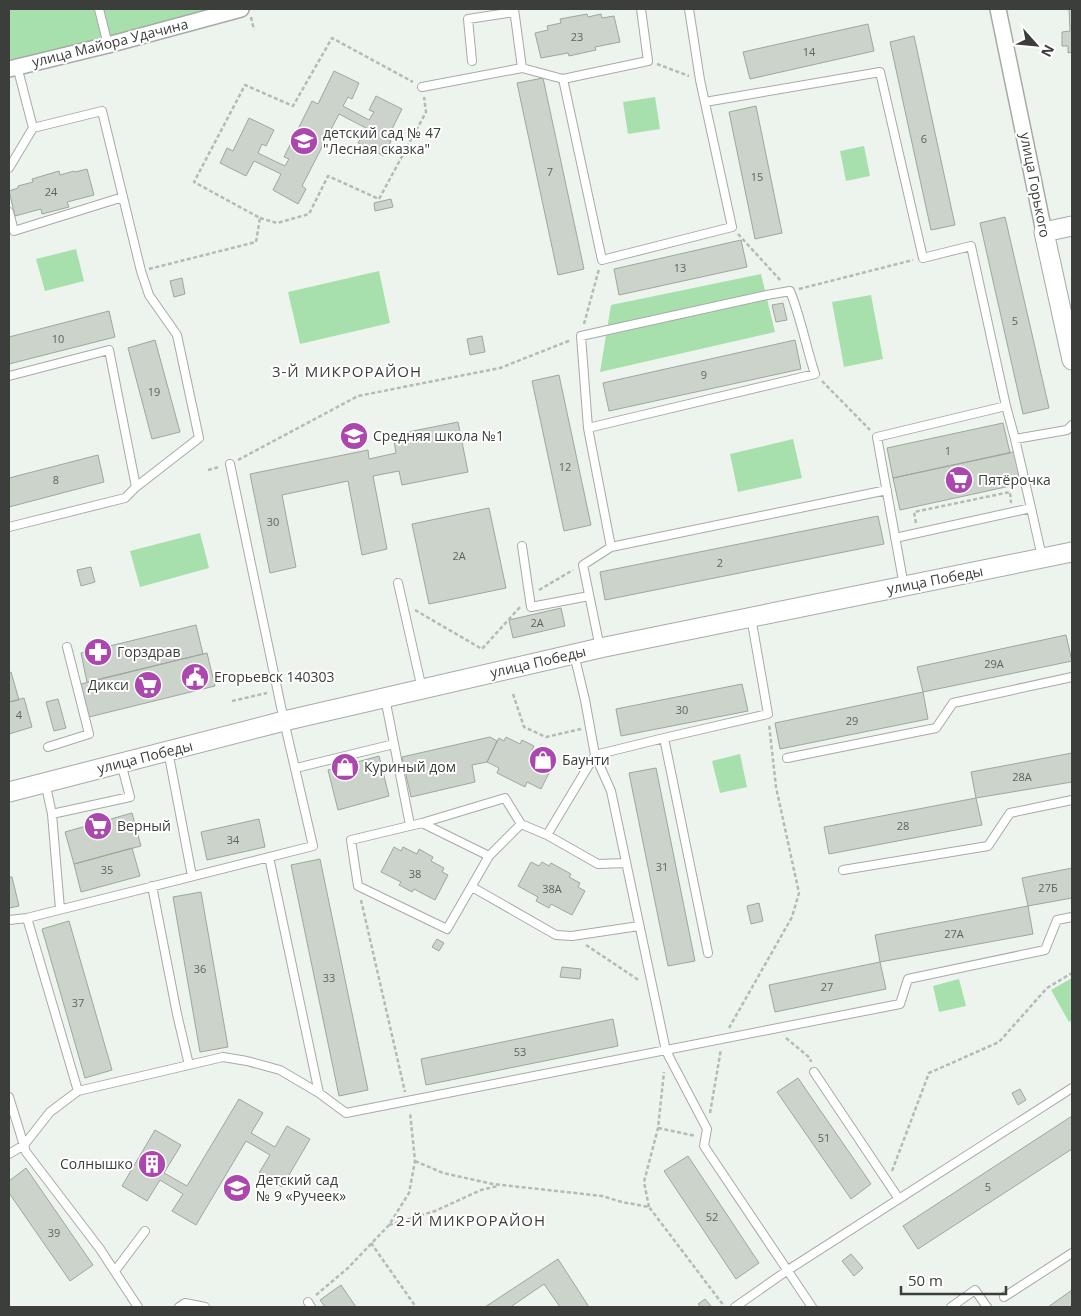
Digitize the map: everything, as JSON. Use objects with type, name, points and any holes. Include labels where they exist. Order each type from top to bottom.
[{"type":"street","name":"улица Майора Удачина","points":[[13,68],[108,45],[241,9]]},
{"type":"street","name":"улица Горького","points":[[998,9],[1072,360]]},
{"type":"street","points":[[1044,232],[1072,226]]},
{"type":"street","name":"улица Победы","points":[[9,792],[284,721],[600,648],[1072,552]]},
{"type":"lane","points":[[99,9],[108,45]]},
{"type":"lane","points":[[422,87],[522,68],[563,78],[648,61],[641,9]]},
{"type":"lane","points":[[563,78],[602,260],[732,227],[700,80],[689,9]]},
{"type":"lane","points":[[472,61],[468,19],[514,10],[522,68]]},
{"type":"lane","points":[[13,68],[33,128]]},
{"type":"lane","points":[[705,102],[880,72],[923,258],[972,246],[1006,406],[1042,558]]},
{"type":"lane","points":[[9,168],[33,128],[102,110],[141,271],[149,295],[177,335],[199,438],[136,487],[125,498],[9,527]]},
{"type":"lane","points":[[9,212],[14,231],[123,197]]},
{"type":"lane","points":[[588,428],[815,374],[798,311],[790,291],[581,336],[588,428],[611,547]]},
{"type":"lane","points":[[9,376],[109,350],[136,487]]},
{"type":"lane","points":[[904,586],[877,437],[1006,406]]},
{"type":"lane","points":[[1015,439],[1067,430],[1072,425]]},
{"type":"lane","points":[[9,920],[27,918],[314,846],[284,721],[230,464]]},
{"type":"lane","points":[[600,648],[583,565],[611,547],[887,490]]},
{"type":"lane","points":[[895,538],[1031,508]]},
{"type":"lane","points":[[522,546],[531,606],[589,596]]},
{"type":"lane","points":[[398,583],[422,689]]},
{"type":"lane","points":[[547,836],[595,755],[768,714],[751,617]]},
{"type":"lane","points":[[48,747],[89,734],[67,647]]},
{"type":"lane","points":[[574,654],[595,755],[611,791],[666,1051],[707,1129],[704,1146],[812,1307]]},
{"type":"lane","points":[[787,758],[936,728],[953,704],[1072,677]]},
{"type":"lane","points":[[385,698],[410,826]]},
{"type":"lane","points":[[664,738],[708,953]]},
{"type":"lane","points":[[296,768],[394,744]]},
{"type":"lane","points":[[168,751],[192,876]]},
{"type":"lane","points":[[52,814],[130,797],[121,763]]},
{"type":"lane","points":[[45,782],[52,814],[60,909]]},
{"type":"lane","points":[[521,824],[489,856],[447,929],[358,886],[351,840],[410,826],[505,798],[521,824],[598,864],[626,863]]},
{"type":"lane","points":[[843,870],[988,846],[1010,813],[1072,800]]},
{"type":"lane","points":[[422,822],[489,856]]},
{"type":"lane","points":[[269,857],[319,1093]]},
{"type":"lane","points":[[152,886],[189,1065]]},
{"type":"lane","points":[[472,887],[556,935],[572,936],[639,926]]},
{"type":"lane","points":[[9,1154],[24,1145],[50,1112],[78,1090],[189,1065],[223,1058],[247,1061],[280,1070],[319,1093],[346,1112],[900,1004],[908,979],[1045,950],[1057,920],[1072,917]]},
{"type":"lane","points":[[27,918],[78,1090]]},
{"type":"lane","points":[[814,1072],[899,1199]]},
{"type":"lane","points":[[735,1307],[788,1270],[1072,1088]]},
{"type":"lane","points":[[9,1097],[26,1152],[100,1249],[138,1307]]},
{"type":"lane","points":[[115,1271],[145,1231]]},
{"type":"lane","points":[[1004,1297],[1072,1253]]},
{"type":"lane","points":[[951,1307],[975,1290],[987,1307]]},
{"type":"lane","points":[[179,1307],[185,1303],[205,1307]]},
{"type":"path","points":[[332,38],[422,87],[426,112],[379,199],[328,176],[308,214],[277,223],[260,218],[194,182],[245,84],[293,106],[332,38]]},
{"type":"path","points":[[648,61],[700,80]]},
{"type":"path","points":[[141,271],[256,242],[260,218]]},
{"type":"path","points":[[732,227],[790,291],[923,258]]},
{"type":"path","points":[[208,470],[230,464],[358,396],[500,368],[581,336],[602,260]]},
{"type":"path","points":[[815,374],[877,437]]},
{"type":"path","points":[[914,512],[1010,492]]},
{"type":"path","points":[[402,602],[482,649],[530,596],[583,565]]},
{"type":"path","points":[[232,701],[271,692]]},
{"type":"path","points":[[513,694],[524,727],[546,737],[590,727]]},
{"type":"path","points":[[707,1129],[723,1039],[792,917],[799,893],[776,788],[768,714]]},
{"type":"path","points":[[572,936],[653,989]]},
{"type":"path","points":[[888,1182],[929,1073],[999,1042],[1046,988],[1072,973]]},
{"type":"path","points":[[776,1029],[810,1058],[814,1072]]},
{"type":"path","points":[[666,1051],[658,1128],[644,1182],[649,1207],[726,1307]]},
{"type":"path","points":[[658,1128],[706,1138]]},
{"type":"path","points":[[415,1161],[442,1174],[500,1185],[602,1196],[649,1207]]},
{"type":"path","points":[[389,1225],[435,1211],[481,1190],[500,1185]]},
{"type":"path","points":[[371,1244],[416,1307]]},
{"type":"green space","points":[[9,9],[225,9],[9,64]]},
{"type":"green space","points":[[655,97],[660,129],[628,134],[623,102]]},
{"type":"green space","points":[[864,146],[870,176],[846,181],[840,151]]},
{"type":"green space","points":[[76,249],[84,281],[45,291],[36,259]]},
{"type":"green space","points":[[379,271],[390,323],[300,344],[288,292]]},
{"type":"green space","points":[[761,274],[775,332],[600,372],[611,305]]},
{"type":"green space","points":[[871,295],[883,359],[844,367],[832,302]]},
{"type":"green space","points":[[793,439],[802,478],[738,492],[730,454]]},
{"type":"green space","points":[[200,533],[209,568],[140,587],[130,551]]},
{"type":"green space","points":[[740,754],[747,787],[720,793],[712,761]]},
{"type":"green space","points":[[1072,978],[1072,1020],[1069,1022],[1051,990]]},
{"type":"green space","points":[[959,979],[966,1006],[939,1012],[933,986]]},
{"type":"building","points":[[1069,9],[1072,9],[1072,52],[1068,53],[1068,46],[1062,46],[1062,32],[1070,31]]},
{"type":"building","points":[[587,14],[588,17],[601,14],[602,18],[614,16],[620,42],[595,47],[596,50],[569,56],[568,53],[541,58],[535,33],[548,30],[547,26],[561,23],[560,19]]},
{"type":"building","points":[[868,24],[874,51],[750,79],[743,52]]},
{"type":"building","points":[[914,36],[955,225],[931,230],[890,42]]},
{"type":"building","points":[[334,71],[359,83],[352,99],[348,97],[343,106],[369,120],[374,112],[369,110],[376,96],[402,109],[387,139],[391,141],[384,156],[358,143],[366,128],[339,114],[302,186],[306,189],[298,204],[273,190],[281,174],[254,161],[246,176],[220,163],[227,148],[233,151],[249,118],[274,130],[266,146],[262,144],[258,153],[285,166],[289,159],[284,157],[312,101],[318,104]]},
{"type":"building","points":[[543,78],[584,269],[558,275],[517,83]]},
{"type":"building","points":[[756,106],[782,233],[755,239],[729,112]]},
{"type":"building","points":[[87,169],[94,195],[67,202],[69,207],[42,214],[41,209],[15,216],[9,191],[18,188],[18,186],[33,182],[32,179],[59,171],[60,175]]},
{"type":"building","points":[[391,199],[393,207],[375,211],[374,203]]},
{"type":"building","points":[[1005,217],[1049,408],[1023,414],[980,223]]},
{"type":"building","points":[[741,240],[747,267],[619,295],[614,269]]},
{"type":"building","points":[[182,278],[185,294],[174,297],[170,281]]},
{"type":"building","points":[[783,303],[787,320],[776,322],[772,305]]},
{"type":"building","points":[[109,311],[115,337],[9,364],[9,337]]},
{"type":"building","points":[[482,336],[485,352],[470,355],[467,339]]},
{"type":"building","points":[[155,340],[180,432],[152,439],[128,348]]},
{"type":"building","points":[[795,340],[801,369],[609,411],[603,383]]},
{"type":"building","points":[[559,375],[591,525],[564,531],[532,381]]},
{"type":"building","points":[[458,422],[468,472],[402,485],[399,471],[373,476],[387,549],[362,555],[348,481],[282,495],[296,567],[270,573],[250,474],[368,450],[369,459],[396,453],[393,435]]},
{"type":"building","points":[[1003,423],[1010,453],[893,478],[887,448]]},
{"type":"building","name":"Пятёрочка","points":[[1017,451],[1024,483],[900,510],[893,478]]},
{"type":"building","points":[[98,455],[104,482],[9,507],[9,478]]},
{"type":"building","points":[[489,508],[506,588],[429,604],[412,524]]},
{"type":"building","points":[[878,516],[884,544],[605,600],[600,572]]},
{"type":"building","points":[[91,567],[95,582],[81,586],[77,570]]},
{"type":"building","points":[[561,608],[565,626],[513,638],[509,620]]},
{"type":"building","points":[[196,625],[203,654],[87,682],[81,653]]},
{"type":"building","points":[[1066,635],[1072,661],[923,692],[917,667]]},
{"type":"building","name":"Дикси","points":[[207,653],[215,686],[89,717],[81,684]]},
{"type":"building","points":[[11,672],[19,700],[9,702],[9,673]]},
{"type":"building","points":[[742,684],[748,711],[621,736],[616,709]]},
{"type":"building","points":[[923,692],[928,719],[780,749],[775,723]]},
{"type":"building","points":[[24,698],[32,727],[9,734],[9,702]]},
{"type":"building","points":[[58,699],[66,728],[54,731],[46,702]]},
{"type":"building","points":[[490,737],[497,741],[487,762],[472,765],[475,782],[411,797],[402,757]]},
{"type":"building","points":[[506,737],[520,744],[522,740],[534,746],[532,750],[548,758],[547,762],[553,765],[541,789],[527,782],[525,787],[497,773],[499,768],[487,762],[499,738],[504,741]]},
{"type":"building","points":[[1072,753],[1072,782],[976,798],[971,772]]},
{"type":"building","points":[[379,756],[389,796],[338,810],[328,770]]},
{"type":"building","points":[[656,768],[695,961],[668,966],[629,773]]},
{"type":"building","points":[[976,798],[982,825],[829,854],[824,827]]},
{"type":"building","points":[[132,813],[141,846],[74,864],[65,832]]},
{"type":"building","points":[[259,819],[265,847],[207,860],[201,832]]},
{"type":"building","points":[[394,847],[401,851],[403,847],[417,854],[419,849],[433,857],[431,861],[444,868],[442,872],[448,875],[435,900],[414,889],[412,892],[399,885],[401,882],[381,872]]},
{"type":"building","points":[[132,848],[140,876],[81,892],[74,864]]},
{"type":"building","points":[[320,859],[368,1090],[339,1096],[291,865]]},
{"type":"building","points":[[531,862],[539,866],[542,862],[549,866],[551,863],[571,874],[569,877],[580,883],[578,887],[585,891],[572,915],[551,904],[549,908],[536,901],[538,897],[518,886]]},
{"type":"building","points":[[1072,868],[1072,898],[1028,906],[1022,878]]},
{"type":"building","points":[[9,877],[12,877],[19,906],[9,908]]},
{"type":"building","points":[[201,892],[228,1047],[200,1052],[173,897]]},
{"type":"building","points":[[759,903],[763,921],[751,924],[747,906]]},
{"type":"building","points":[[1028,906],[1033,934],[880,962],[875,935]]},
{"type":"building","points":[[69,921],[112,1070],[85,1078],[42,929]]},
{"type":"building","points":[[437,939],[444,943],[439,951],[432,947]]},
{"type":"building","points":[[880,962],[886,989],[775,1012],[769,985]]},
{"type":"building","points":[[562,967],[581,969],[580,979],[560,977]]},
{"type":"building","points":[[613,1019],[618,1046],[426,1085],[421,1059]]},
{"type":"building","points":[[798,1078],[871,1184],[851,1199],[777,1092]]},
{"type":"building","points":[[1020,1089],[1026,1100],[1018,1105],[1012,1093]]},
{"type":"building","name":"Солнышко","points":[[239,1099],[263,1113],[251,1133],[275,1147],[287,1126],[310,1139],[282,1187],[259,1173],[270,1155],[246,1141],[196,1225],[172,1211],[183,1194],[160,1180],[147,1201],[122,1186],[155,1130],[181,1145],[164,1173],[187,1186]]},
{"type":"building","points":[[1072,1116],[1072,1149],[918,1249],[903,1226]]},
{"type":"building","points":[[688,1156],[759,1263],[736,1279],[664,1171]]},
{"type":"building","points":[[26,1168],[93,1265],[70,1281],[9,1193],[9,1181]]},
{"type":"building","points":[[851,1254],[863,1268],[854,1276],[842,1261]]},
{"type":"building","points":[[558,1259],[589,1307],[560,1307],[544,1284],[513,1307],[485,1307]]},
{"type":"building","points":[[341,1285],[356,1307],[325,1307],[320,1300]]},
{"type":"building","points":[[1072,1290],[1072,1307],[1048,1307]]},
{"type":"building","points":[[705,1299],[712,1307],[701,1307],[698,1304]]},
{"type":"place","name":"детский сад № 47 \"Лесная сказка\"","points":[[304,141]]},
{"type":"place","name":"Средняя школа №1","points":[[354,436]]},
{"type":"place","name":"Пятёрочка","points":[[959,480]]},
{"type":"place","name":"Горздрав","points":[[98,652]]},
{"type":"place","name":"Егорьевск 140303","points":[[195,677]]},
{"type":"place","name":"Дикси","points":[[148,685]]},
{"type":"place","name":"Баунти","points":[[543,760]]},
{"type":"place","name":"Куриный дом","points":[[345,767]]},
{"type":"place","name":"Верный","points":[[98,826]]},
{"type":"place","name":"Солнышко","points":[[152,1164]]},
{"type":"place","name":"Детский сад № 9 «Ручеек»","points":[[237,1188]]},
{"type":"district","name":"3-Й МИКРОРАЙОН","points":[[347,372]]},
{"type":"district","name":"2-Й МИКРОРАЙОН","points":[[471,1221]]}]
